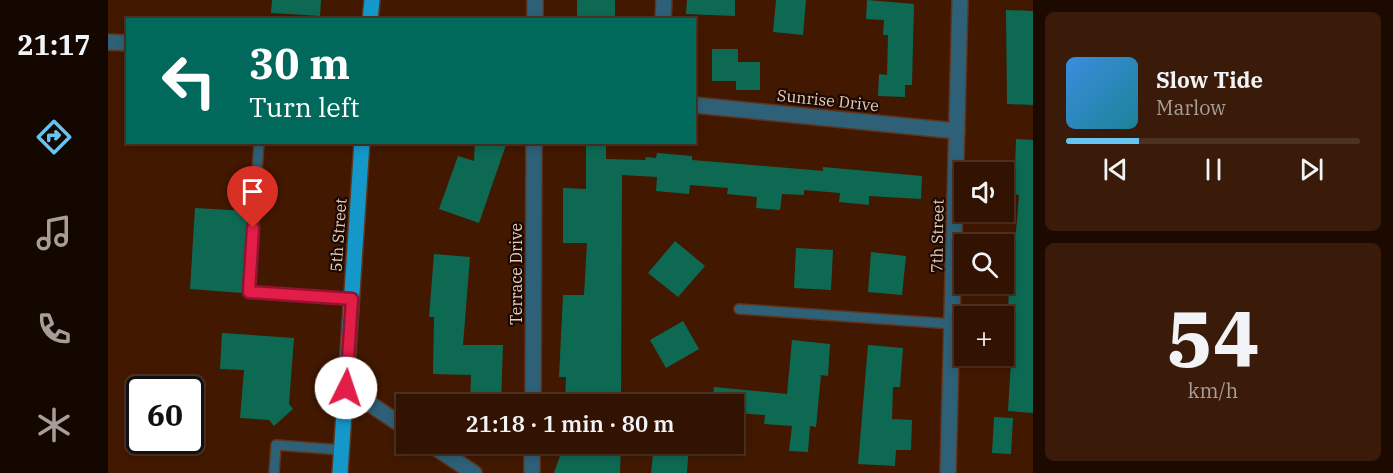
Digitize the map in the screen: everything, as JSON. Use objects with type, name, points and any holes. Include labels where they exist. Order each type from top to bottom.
[{"type":"main road","points":[[370,18],[372,0]]},
{"type":"main road","name":"5th Street","points":[[340,473],[362,144]]},
{"type":"street","points":[[535,0],[535,18]]},
{"type":"street","points":[[663,18],[664,0]]},
{"type":"street","name":"7th Street","points":[[948,473],[960,0]]},
{"type":"street","points":[[108,42],[126,43]]},
{"type":"street","name":"Sunrise Drive","points":[[696,105],[957,131]]},
{"type":"street","name":"Terrace Drive","points":[[533,394],[534,144]]},
{"type":"street","points":[[346,388],[396,421]]},
{"type":"street","points":[[445,454],[474,473]]},
{"type":"street","points":[[532,454],[532,473]]},
{"type":"lane","points":[[259,144],[249,292],[352,299]]},
{"type":"lane","points":[[739,309],[953,324]]},
{"type":"lane","points":[[274,473],[276,445],[342,450]]},
{"type":"building","points":[[272,0],[321,0],[320,16],[271,13]]},
{"type":"building","points":[[577,0],[615,0],[615,18],[577,18]]},
{"type":"building","points":[[687,0],[735,0],[735,16],[686,14]]},
{"type":"building","points":[[776,0],[806,0],[803,35],[773,32]]},
{"type":"building","points":[[867,0],[914,4],[912,85],[905,85],[905,97],[878,96],[879,74],[887,75],[888,35],[883,35],[884,20],[866,19]]},
{"type":"building","points":[[1006,10],[1033,11],[1033,105],[1007,104]]},
{"type":"building","points":[[712,49],[738,49],[738,62],[760,62],[760,90],[736,90],[736,81],[712,81]]},
{"type":"building","points":[[1016,139],[1033,140],[1033,413],[1008,411],[1011,366],[1014,366],[1014,306],[1008,306],[1009,294],[1014,294],[1014,256],[1019,195],[1014,194]]},
{"type":"building","points":[[475,144],[506,144],[479,223],[439,209],[458,156],[474,161]]},
{"type":"building","points":[[586,144],[606,144],[606,159],[645,160],[646,157],[656,158],[657,153],[692,156],[692,160],[823,171],[823,167],[922,176],[921,199],[869,196],[869,205],[839,202],[840,193],[804,190],[804,195],[782,194],[780,210],[756,208],[757,197],[727,194],[728,188],[690,185],[689,194],[656,191],[657,177],[622,175],[621,394],[565,394],[566,377],[559,377],[563,295],[584,295],[587,243],[563,243],[563,188],[586,189]]},
{"type":"building","points":[[195,208],[248,211],[242,293],[190,289]]},
{"type":"building","points":[[675,241],[705,266],[678,297],[648,273]]},
{"type":"building","points":[[796,248],[833,250],[831,290],[794,288]]},
{"type":"building","points":[[871,252],[906,256],[902,295],[868,292]]},
{"type":"building","points":[[434,254],[470,257],[463,345],[503,345],[501,394],[470,394],[471,375],[433,374],[434,317],[429,317]]},
{"type":"building","points":[[683,321],[699,349],[666,368],[650,340]]},
{"type":"building","points":[[222,333],[294,338],[289,404],[293,409],[274,426],[269,420],[240,418],[244,370],[220,369]]},
{"type":"building","points":[[792,340],[830,344],[828,376],[821,375],[816,427],[810,426],[808,452],[789,451],[792,426],[764,424],[765,415],[744,414],[744,394],[713,394],[714,387],[787,394]]},
{"type":"building","points":[[868,345],[903,348],[900,387],[893,387],[892,419],[912,420],[911,450],[896,450],[895,466],[858,464]]},
{"type":"building","points":[[994,417],[1013,418],[1011,454],[992,453]]},
{"type":"building","points":[[561,454],[621,454],[620,473],[554,473]]},
{"type":"building","points":[[653,454],[688,454],[687,473],[651,473]]},
{"type":"route","points":[[253,228],[249,292],[352,299],[346,388]]}]
